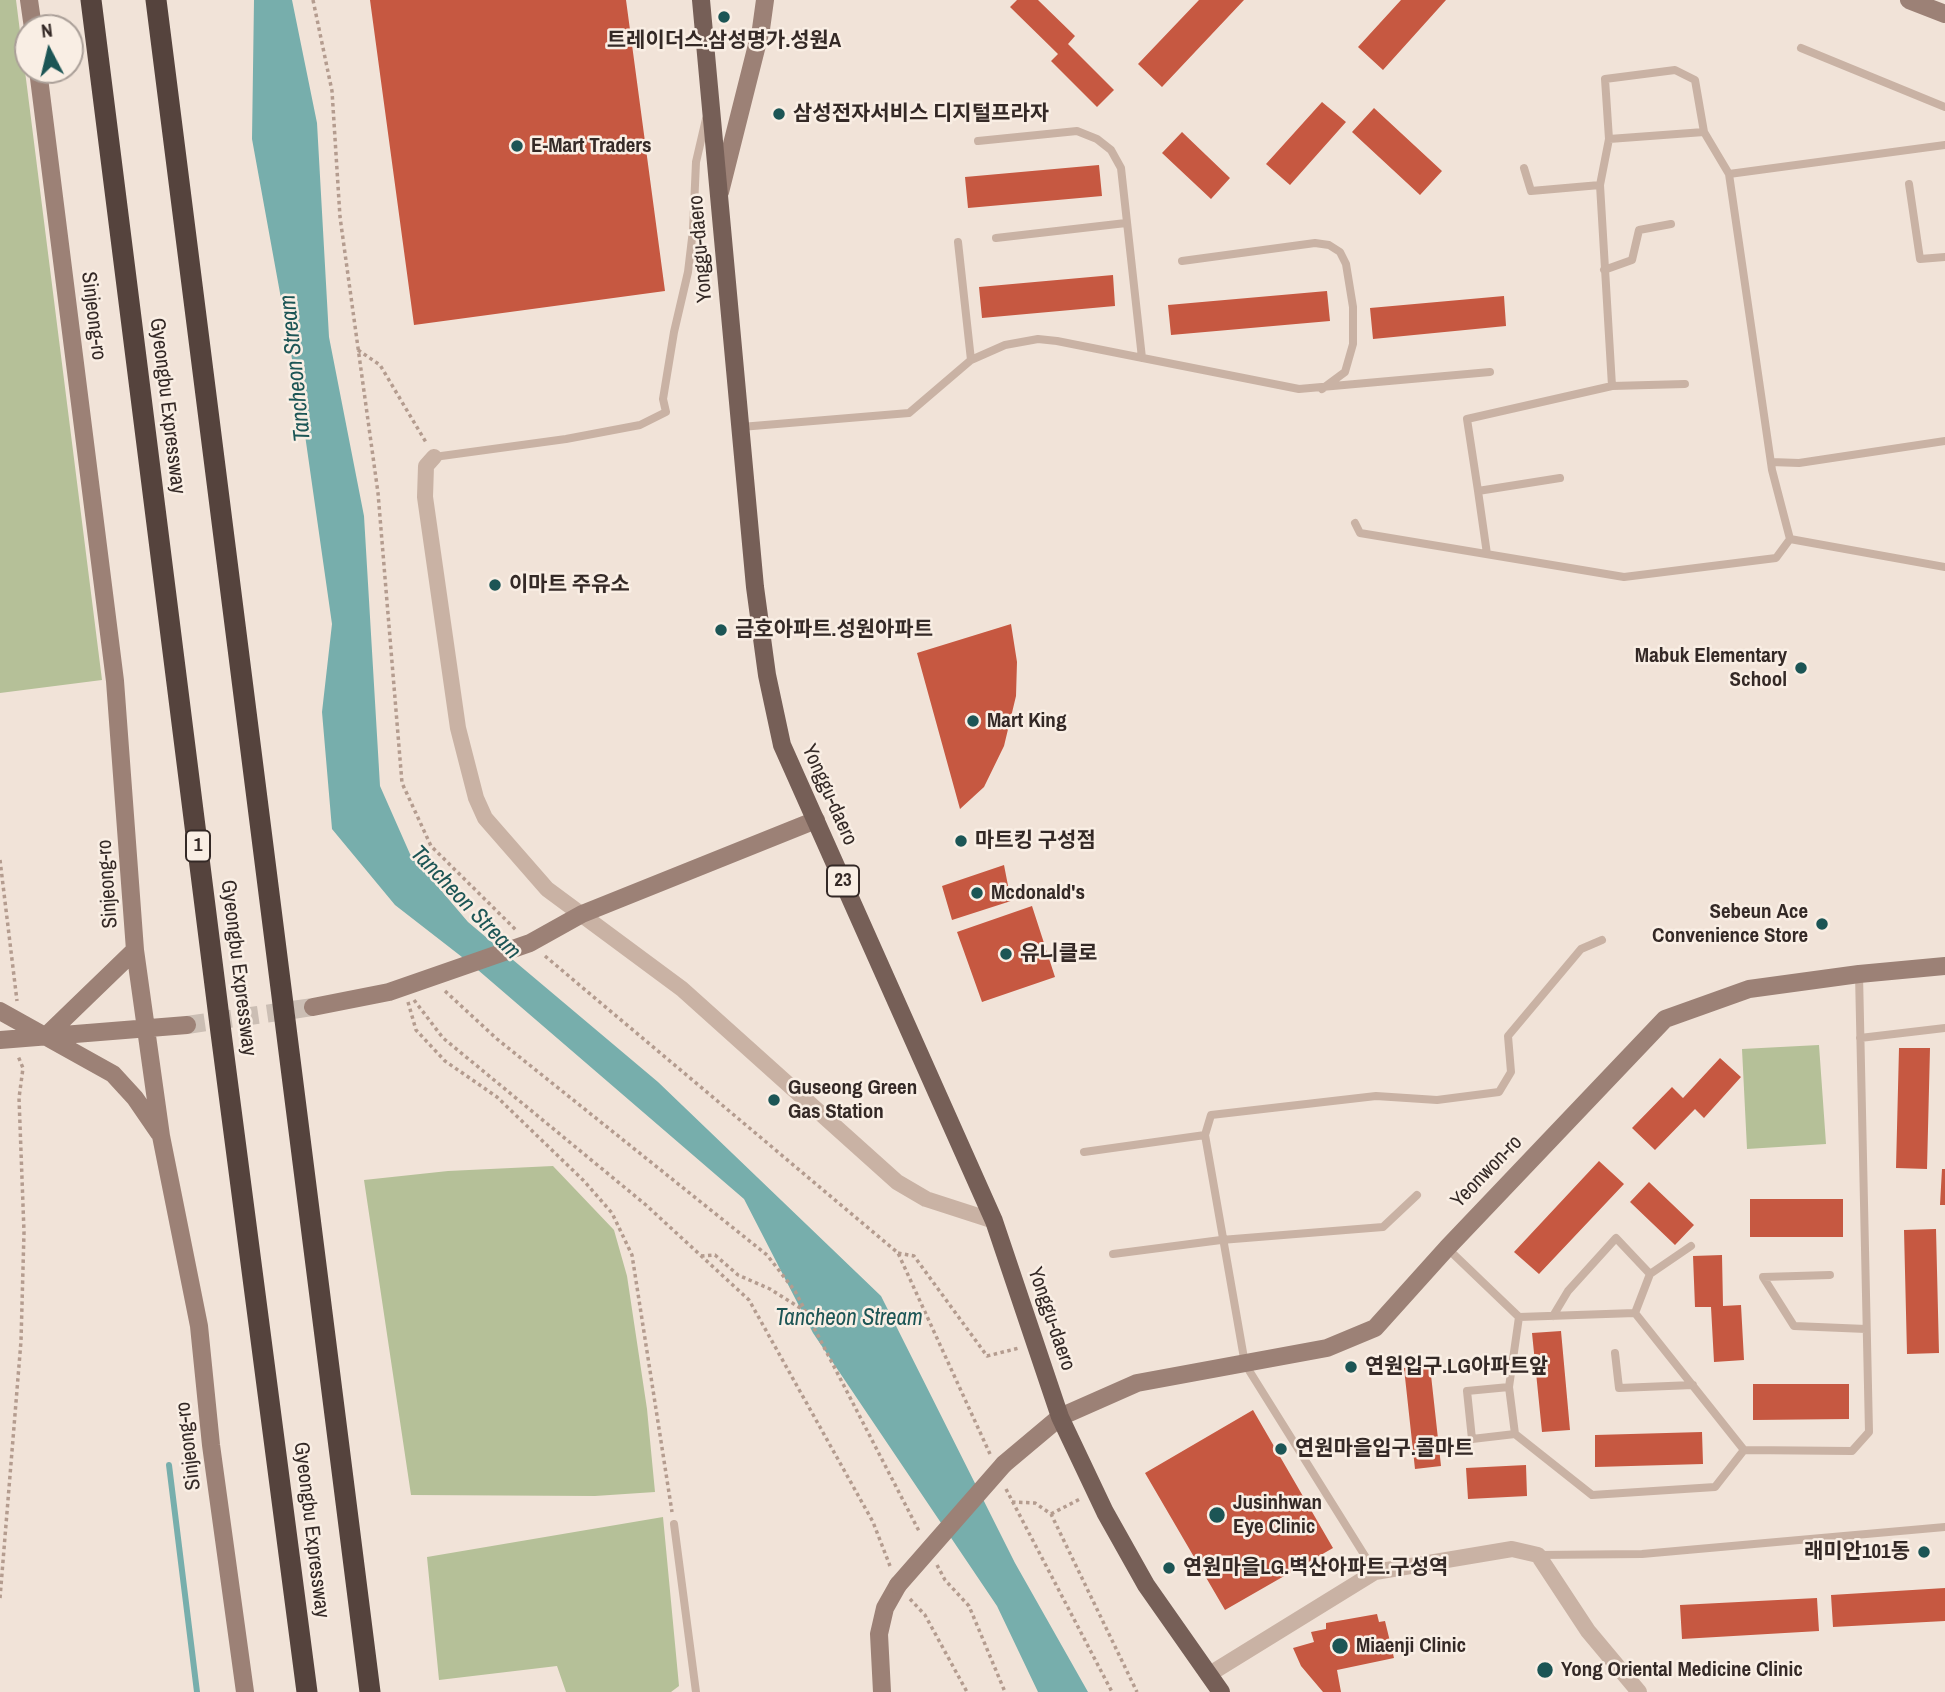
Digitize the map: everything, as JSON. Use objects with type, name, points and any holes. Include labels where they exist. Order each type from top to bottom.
[{"type":"highway","name":"Gyeongbu Expressway","points":[[91,0],[307,1692]]},
{"type":"highway","name":"Gyeongbu Expressway","points":[[156,0],[370,1692]]},
{"type":"main road","name":"Yonggu-daero","points":[[701,0],[755,587],[767,675],[782,745],[994,1221],[1060,1418],[1146,1585],[1221,1692]]},
{"type":"street","points":[[719,195],[761,29],[765,0]]},
{"type":"street","points":[[1909,0],[1945,14]]},
{"type":"street","name":"Sinjeong-ro","points":[[40,84],[115,681],[135,950],[161,1136],[199,1326],[211,1446],[246,1692]]},
{"type":"street","points":[[436,456],[426,466],[425,497],[458,728],[476,798],[485,818],[547,889],[682,989],[897,1182],[926,1199],[994,1221]]},
{"type":"street","points":[[313,1007],[404,988],[530,943],[582,914],[816,820]]},
{"type":"street","points":[[45,1037],[135,950]]},
{"type":"street","name":"Yeonwon-ro","points":[[882,1692],[879,1634],[885,1608],[898,1585],[1004,1464],[1060,1418],[1137,1383],[1327,1348],[1375,1328],[1447,1248],[1665,1019],[1749,989],[1945,966]]},
{"type":"street","points":[[8,1015],[113,1074],[135,1098],[161,1136]]},
{"type":"street","points":[[5,1040],[187,1025]]},
{"type":"street","points":[[1208,1675],[1375,1572],[1512,1549],[1538,1555],[1588,1631],[1639,1692]]},
{"type":"lane","points":[[1801,48],[1945,107]]},
{"type":"lane","points":[[1612,386],[1600,185],[1609,139],[1605,79],[1675,70],[1695,80],[1704,132],[1728,174],[1771,462],[1790,539]]},
{"type":"lane","points":[[436,456],[615,430],[640,425],[666,412],[663,399],[674,332],[688,272],[696,162],[710,102]]},
{"type":"lane","points":[[978,141],[1077,131],[1097,139],[1111,150],[1121,168],[1142,358]]},
{"type":"lane","points":[[1609,139],[1704,132]]},
{"type":"lane","points":[[1728,174],[1945,145]]},
{"type":"lane","points":[[1524,167],[1531,191],[1600,185]]},
{"type":"lane","points":[[1909,184],[1920,259],[1945,257]]},
{"type":"lane","points":[[996,238],[1126,223]]},
{"type":"lane","points":[[1604,271],[1632,260],[1639,230],[1671,224]]},
{"type":"lane","points":[[958,242],[971,360]]},
{"type":"lane","points":[[1182,261],[1315,243],[1329,245],[1340,252],[1346,264],[1353,307],[1353,344],[1345,372],[1322,389]]},
{"type":"lane","points":[[741,427],[909,413],[971,360],[1005,345],[1038,339],[1299,390],[1490,372]]},
{"type":"lane","points":[[1487,554],[1468,419],[1612,386],[1685,384]]},
{"type":"lane","points":[[1771,462],[1799,463],[1945,441]]},
{"type":"lane","points":[[1478,491],[1560,478]]},
{"type":"lane","points":[[1355,523],[1360,533],[1624,577],[1776,558],[1790,539]]},
{"type":"lane","points":[[1790,539],[1945,567]]},
{"type":"lane","points":[[1375,1572],[1244,1364],[1205,1135],[1211,1115],[1376,1096],[1437,1100],[1499,1092],[1511,1072],[1508,1036],[1581,949],[1602,940]]},
{"type":"lane","points":[[1744,1450],[1852,1451],[1868,1432],[1859,974]]},
{"type":"lane","points":[[1860,1038],[1945,1028]]},
{"type":"lane","points":[[1084,1152],[1205,1135]]},
{"type":"lane","points":[[1113,1254],[1221,1240],[1383,1227],[1417,1195]]},
{"type":"lane","points":[[1553,1316],[1568,1291],[1616,1238],[1650,1274]]},
{"type":"lane","points":[[1635,1313],[1650,1274],[1691,1246]]},
{"type":"lane","points":[[1447,1248],[1519,1317],[1635,1313]]},
{"type":"lane","points":[[1830,1275],[1763,1277],[1794,1326],[1866,1329]]},
{"type":"lane","points":[[1635,1313],[1744,1450]]},
{"type":"lane","points":[[1519,1317],[1509,1387],[1515,1434],[1592,1495],[1715,1487],[1744,1450]]},
{"type":"lane","points":[[1615,1353],[1619,1388],[1693,1385]]},
{"type":"lane","points":[[1509,1387],[1467,1391],[1472,1439],[1515,1434]]},
{"type":"lane","points":[[674,1524],[696,1692]]},
{"type":"lane","points":[[1538,1555],[1642,1554],[1945,1527]]},
{"type":"path","points":[[358,350],[380,365],[401,397],[422,438],[436,456]]},
{"type":"path","points":[[0,860],[18,993],[8,1015]]},
{"type":"path","points":[[430,978],[498,1038],[767,1255],[795,1291],[922,1537]]},
{"type":"path","points":[[404,988],[443,1038],[646,1205],[749,1300],[873,1522],[898,1585]]},
{"type":"path","points":[[404,988],[416,1030],[445,1061],[506,1105],[584,1181],[612,1213],[632,1255],[674,1524]]},
{"type":"path","points":[[0,1598],[21,1341],[24,1232],[19,1098],[23,1068],[5,1040]]},
{"type":"path","points":[[898,1254],[914,1256],[987,1356],[1035,1344]]},
{"type":"path","points":[[701,1256],[715,1255],[738,1275],[770,1289],[806,1312]]},
{"type":"path","points":[[1051,1514],[1096,1491]]},
{"type":"path","points":[[1012,1502],[1035,1503],[1051,1514],[1137,1692]]},
{"type":"path","points":[[934,1558],[945,1580],[970,1606],[1004,1692]]},
{"type":"path","points":[[925,1615],[967,1692]]},
{"type":"green space","points":[[0,0],[16,0],[18,14],[14,14],[14,84],[27,84],[102,680],[0,693]]},
{"type":"green space","points":[[1819,1045],[1826,1144],[1747,1149],[1742,1049]]},
{"type":"green space","points":[[553,1166],[614,1230],[627,1276],[647,1409],[655,1492],[595,1496],[411,1495],[364,1180],[448,1171]]},
{"type":"green space","points":[[663,1517],[679,1686],[671,1692],[566,1692],[557,1666],[439,1680],[427,1557]]},
{"type":"water","name":"Tancheon Stream","points":[[254,0],[292,0],[317,123],[329,337],[364,516],[380,786],[410,854],[468,922],[658,1082],[881,1296],[1015,1563],[1088,1692],[1038,1692],[997,1606],[813,1333],[744,1199],[471,964],[395,905],[332,829],[322,712],[332,624],[302,414],[252,139]]},
{"type":"building","name":"E-Mart Traders","points":[[370,0],[626,0],[665,291],[414,325]]},
{"type":"building","points":[[1017,0],[1038,0],[1075,36],[1068,44],[1114,90],[1097,107],[1051,61],[1058,54],[1010,7]]},
{"type":"building","points":[[1199,0],[1244,0],[1162,87],[1138,64]]},
{"type":"building","points":[[1401,0],[1446,0],[1383,70],[1358,47]]},
{"type":"building","points":[[1322,102],[1346,122],[1290,185],[1266,164]]},
{"type":"building","points":[[1374,108],[1442,171],[1420,195],[1352,132]]},
{"type":"building","points":[[1182,132],[1230,178],[1211,199],[1162,153]]},
{"type":"building","points":[[1099,165],[1102,196],[968,208],[965,177]]},
{"type":"building","points":[[1113,275],[1115,306],[982,318],[979,287]]},
{"type":"building","points":[[1327,291],[1330,321],[1171,335],[1168,305]]},
{"type":"building","points":[[1504,296],[1506,326],[1373,339],[1370,308]]},
{"type":"building","name":"Mart King","points":[[1011,624],[1017,662],[1016,696],[1004,746],[984,787],[960,809],[917,653]]},
{"type":"building","name":"Mcdonald's","points":[[1004,865],[1011,901],[952,920],[942,886]]},
{"type":"building","name":"유니클로","points":[[1032,906],[1055,977],[982,1002],[957,932]]},
{"type":"building","points":[[1899,1048],[1930,1048],[1927,1169],[1896,1168]]},
{"type":"building","points":[[1720,1058],[1741,1077],[1704,1118],[1695,1109],[1655,1150],[1632,1128],[1672,1087],[1683,1098]]},
{"type":"building","points":[[1599,1161],[1624,1184],[1539,1274],[1514,1252]]},
{"type":"building","points":[[1942,1169],[1945,1169],[1945,1205],[1940,1205]]},
{"type":"building","points":[[1649,1182],[1694,1225],[1675,1245],[1630,1202]]},
{"type":"building","points":[[1750,1199],[1843,1199],[1843,1237],[1750,1237]]},
{"type":"building","points":[[1936,1229],[1939,1353],[1907,1354],[1904,1230]]},
{"type":"building","points":[[1722,1255],[1723,1306],[1741,1305],[1744,1360],[1714,1362],[1711,1307],[1695,1307],[1693,1256]]},
{"type":"building","points":[[1561,1331],[1570,1430],[1542,1432],[1532,1333]]},
{"type":"building","points":[[1430,1366],[1441,1466],[1415,1469],[1404,1368]]},
{"type":"building","points":[[1753,1384],[1849,1384],[1849,1419],[1753,1420]]},
{"type":"building","points":[[1253,1410],[1333,1548],[1225,1610],[1145,1473]]},
{"type":"building","points":[[1702,1432],[1703,1464],[1595,1467],[1595,1435]]},
{"type":"building","points":[[1526,1465],[1527,1496],[1468,1499],[1466,1468]]},
{"type":"building","points":[[1945,1588],[1945,1621],[1833,1627],[1831,1595]]},
{"type":"building","points":[[1817,1598],[1819,1631],[1682,1639],[1680,1605]]},
{"type":"building","points":[[1377,1614],[1379,1622],[1385,1621],[1394,1658],[1337,1670],[1341,1692],[1323,1692],[1301,1666],[1293,1648],[1314,1642],[1311,1632],[1326,1629],[1326,1623]]},
{"type":"waterway","points":[[169,1465],[197,1692]]},
{"type":"tunnel","points":[[187,1025],[313,1007]]},
{"type":"place","name":"트레이더스.삼성명가.성원A","points":[[724,17]]},
{"type":"place","name":"삼성전자서비스 디지털프라자","points":[[779,114]]},
{"type":"place","name":"E-Mart Traders","points":[[517,146]]},
{"type":"place","name":"이마트 주유소","points":[[495,585]]},
{"type":"place","name":"금호아파트.성원아파트","points":[[721,630]]},
{"type":"place","name":"Mabuk Elementary School","points":[[1801,668]]},
{"type":"place","name":"Mart King","points":[[973,721]]},
{"type":"place","name":"마트킹 구성점","points":[[961,841]]},
{"type":"place","name":"Mcdonald's","points":[[977,893]]},
{"type":"place","name":"Sebeun Ace Convenience Store","points":[[1822,924]]},
{"type":"place","name":"유니클로","points":[[1006,954]]},
{"type":"place","name":"Guseong Green Gas Station","points":[[774,1100]]},
{"type":"place","name":"연원입구.LG아파트앞","points":[[1351,1367]]},
{"type":"place","name":"연원마을입구.콜마트","points":[[1281,1449]]},
{"type":"place","name":"Jusinhwan Eye Clinic","points":[[1217,1515]]},
{"type":"place","name":"래미안101동","points":[[1924,1552]]},
{"type":"place","name":"연원마을LG.벽산아파트.구성역","points":[[1169,1568]]},
{"type":"place","name":"Miaenji Clinic","points":[[1340,1646]]},
{"type":"place","name":"Yong Oriental Medicine Clinic","points":[[1545,1670]]}]
